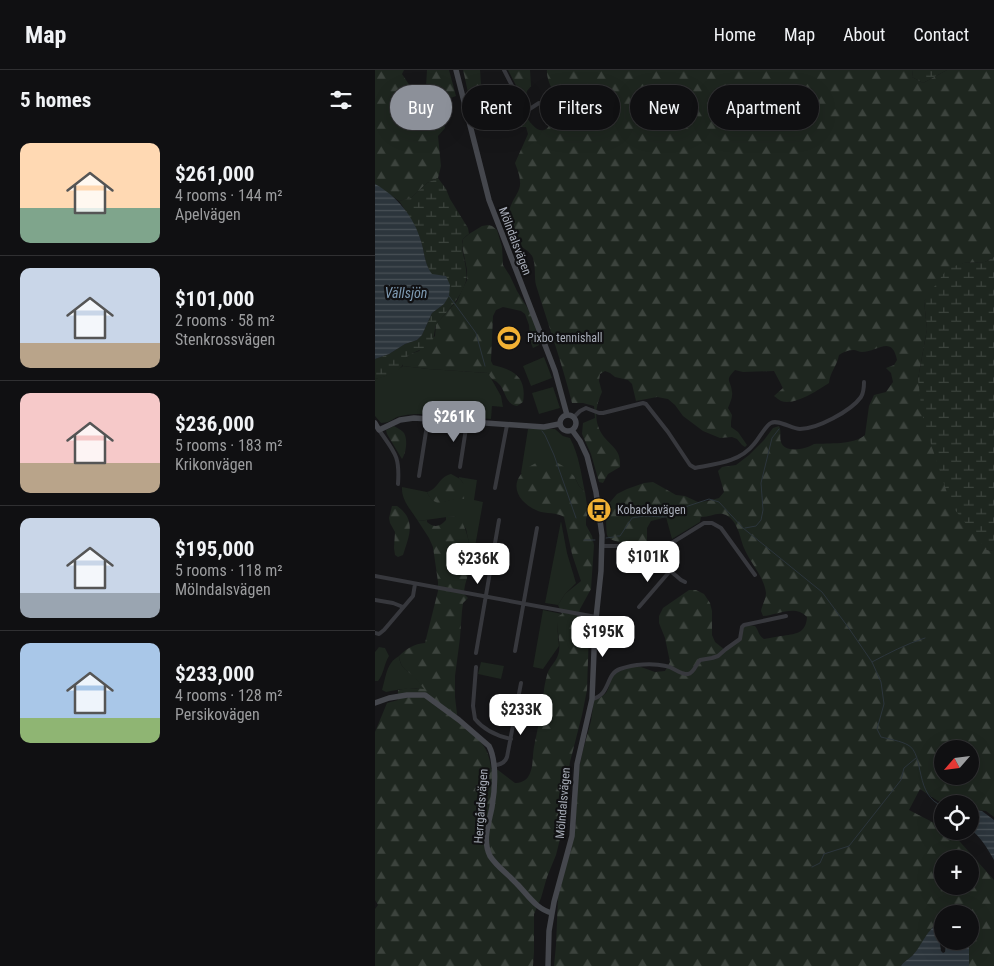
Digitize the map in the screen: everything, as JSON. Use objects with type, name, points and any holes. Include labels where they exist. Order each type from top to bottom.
[{"type":"street","name":"Mölndalsvägen","points":[[456,70],[489,200],[555,371],[567,414]]},
{"type":"street","points":[[504,70],[525,111],[539,103]]},
{"type":"street","points":[[574,417],[586,408],[599,413],[643,403],[646,404],[690,465],[695,468],[742,455],[754,445],[772,422],[779,422],[801,429],[819,424],[836,416],[860,398],[864,382]]},
{"type":"street","points":[[559,424],[561,418],[567,414],[574,417]]},
{"type":"street","points":[[559,424],[568,432],[576,424],[574,417]]},
{"type":"street","points":[[379,430],[407,419],[543,427],[559,424]]},
{"type":"street","points":[[419,476],[429,420]]},
{"type":"street","points":[[460,467],[467,422]]},
{"type":"street","points":[[375,424],[395,452],[399,469],[398,484]]},
{"type":"street","points":[[495,488],[507,425]]},
{"type":"street","name":"Mölndalsvägen","points":[[548,966],[549,931],[556,890],[571,836],[577,764],[592,699],[593,649],[600,587],[602,546],[598,504],[589,465],[583,448],[572,430]]},
{"type":"street","points":[[476,653],[499,520]]},
{"type":"street","points":[[602,546],[646,550],[662,548],[707,522],[721,528],[755,575]]},
{"type":"street","points":[[515,651],[537,528]]},
{"type":"street","points":[[646,550],[685,582]]},
{"type":"street","points":[[639,607],[670,571]]},
{"type":"street","points":[[375,576],[596,617]]},
{"type":"street","points":[[375,633],[379,634],[384,630],[413,596],[415,584]]},
{"type":"street","points":[[375,600],[403,607]]},
{"type":"street","points":[[592,699],[602,694],[612,674],[620,669],[634,665],[654,665],[666,666],[684,674],[689,674],[692,673],[700,660],[718,656],[740,639],[744,625],[786,616]]},
{"type":"street","points":[[476,667],[473,706],[475,719],[494,734],[511,739]]},
{"type":"street","points":[[494,765],[506,760],[509,752],[521,683]]},
{"type":"street","name":"Herrgårdsvägen","points":[[375,703],[407,695],[425,695],[464,724],[489,746],[494,765],[493,806],[486,834],[487,849],[498,866],[536,904],[543,910],[552,913]]},
{"type":"green space","points":[[375,70],[404,70],[402,74],[410,85],[390,85],[390,130],[443,130],[438,136],[441,166],[438,178],[427,183],[411,198],[399,201],[375,184]]},
{"type":"green space","points":[[427,70],[449,70],[456,96],[452,98],[452,85],[426,85]]},
{"type":"green space","points":[[463,70],[480,70],[482,85],[466,85]]},
{"type":"green space","points":[[508,70],[530,70],[531,86],[530,87],[530,85],[516,85]]},
{"type":"green space","points":[[547,70],[913,70],[912,77],[923,83],[947,70],[994,70],[994,257],[985,262],[963,263],[924,301],[927,329],[918,379],[987,550],[994,551],[994,817],[986,811],[979,810],[979,795],[934,795],[934,798],[920,789],[909,810],[934,823],[934,840],[958,840],[967,850],[934,850],[934,895],[979,895],[979,863],[994,880],[994,966],[969,966],[969,950],[979,950],[979,905],[934,905],[934,926],[916,951],[901,966],[554,966],[558,897],[575,831],[578,774],[591,721],[594,700],[606,693],[610,679],[617,672],[631,667],[641,667],[655,672],[665,671],[670,662],[665,638],[659,623],[659,616],[663,608],[689,590],[696,590],[704,594],[710,603],[712,635],[715,642],[725,650],[740,638],[742,630],[746,625],[755,626],[764,639],[799,632],[804,627],[807,617],[797,611],[786,611],[763,616],[761,611],[766,595],[765,587],[744,548],[736,525],[726,515],[696,517],[681,513],[651,521],[647,528],[647,542],[644,545],[618,542],[609,538],[607,535],[606,507],[617,494],[644,483],[653,482],[676,495],[685,496],[698,502],[719,498],[724,492],[718,471],[722,467],[736,465],[764,440],[773,428],[779,426],[783,446],[791,449],[801,449],[814,444],[848,442],[860,438],[865,435],[869,406],[874,395],[886,392],[893,382],[891,373],[886,368],[894,365],[897,360],[895,352],[888,346],[862,352],[846,351],[839,355],[829,383],[806,397],[787,402],[781,401],[774,396],[783,388],[774,371],[743,372],[735,370],[729,379],[732,394],[728,408],[732,415],[731,427],[738,432],[747,445],[745,447],[732,437],[720,438],[703,431],[683,416],[668,399],[657,397],[636,401],[632,384],[628,380],[615,377],[605,371],[600,374],[599,381],[602,392],[596,414],[600,432],[618,453],[620,467],[608,474],[603,483],[599,482],[591,454],[582,434],[583,423],[595,418],[594,406],[572,403],[536,285],[533,258],[529,252],[514,240],[510,228],[509,210],[520,185],[515,163],[528,134],[527,130],[530,130],[530,122],[539,130],[620,130],[620,85],[550,85]]},
{"type":"green space","points":[[913,70],[947,70],[923,83],[912,77]]},
{"type":"green space","points":[[438,178],[468,228],[469,234],[463,239],[462,243],[467,276],[466,281],[458,298],[436,324],[431,343],[409,355],[397,371],[375,379],[375,359],[417,340],[422,335],[432,313],[444,304],[446,276],[432,275],[429,271],[417,230],[399,201],[411,198],[427,183]]},
{"type":"green space","points":[[488,225],[497,230],[502,247],[503,265],[530,312],[539,333],[539,345],[533,348],[525,314],[521,311],[503,307],[496,310],[493,316],[491,361],[493,365],[513,372],[521,381],[524,393],[523,402],[517,406],[510,403],[501,387],[488,373],[403,366],[403,361],[410,354],[419,351],[435,336],[436,324],[457,301],[467,280],[462,245],[463,239],[482,226]]},
{"type":"green space","points":[[994,257],[994,551],[987,550],[951,505],[922,414],[918,379],[927,329],[924,301],[947,269],[963,263],[985,262]]},
{"type":"green space","points":[[544,357],[552,378],[531,386],[523,366]]},
{"type":"green space","points":[[403,366],[488,373],[501,396],[503,407],[492,406],[491,419],[416,414],[400,416],[381,423],[375,416],[375,379],[390,374]]},
{"type":"green space","points":[[553,387],[560,408],[539,414],[532,393]]},
{"type":"green space","points":[[394,426],[404,433],[406,439],[405,453],[402,459],[386,430]]},
{"type":"green space","points":[[528,429],[555,429],[563,436],[570,438],[578,458],[585,492],[579,486],[574,476],[521,473]]},
{"type":"green space","points":[[544,459],[551,459],[563,466],[574,476],[579,486],[585,492],[588,512],[586,525],[594,545],[591,589],[580,609],[578,617],[586,623],[589,631],[587,690],[570,762],[565,819],[556,855],[534,914],[533,966],[375,966],[375,909],[378,905],[375,900],[375,732],[387,703],[398,700],[398,690],[408,688],[424,689],[403,667],[399,656],[417,644],[425,643],[438,591],[433,547],[418,521],[427,520],[430,524],[437,526],[446,520],[446,517],[455,516],[459,517],[465,529],[470,550],[470,564],[464,591],[468,598],[463,603],[455,676],[456,721],[484,746],[490,760],[491,769],[498,770],[515,783],[522,782],[528,777],[531,770],[546,680],[559,651],[557,617],[562,614],[558,605],[565,594],[581,581],[572,554],[564,517],[532,508],[523,501],[517,491],[516,486],[521,474],[528,467]]},
{"type":"green space","points":[[451,474],[460,479],[466,487],[464,499],[443,502],[434,501],[427,492],[434,488],[443,478]]},
{"type":"green space","points":[[459,477],[477,480],[474,500],[483,502],[475,547],[473,549],[470,548],[466,529],[455,516],[418,521],[407,505],[402,492],[402,487],[427,492],[430,498],[438,502],[464,498],[463,483]]},
{"type":"green space","points":[[392,506],[397,506],[403,511],[407,517],[410,529],[403,555],[398,557],[395,555],[394,548],[395,532],[389,518]]},
{"type":"green space","points":[[687,513],[701,517],[700,522],[672,539],[666,517]]},
{"type":"green space","points":[[561,521],[567,553],[576,583],[565,594],[558,605],[545,603]]},
{"type":"green space","points":[[543,610],[562,614],[557,617],[559,646],[543,669],[533,667]]},
{"type":"green space","points":[[379,647],[385,648],[389,656],[380,678],[378,681],[375,681],[375,652]]},
{"type":"green space","points":[[399,656],[402,666],[425,690],[410,688],[386,692],[382,690],[391,662]]},
{"type":"green space","points":[[481,662],[504,666],[501,679],[478,674]]},
{"type":"water","name":"Vällsjön","points":[[375,184],[404,208],[418,232],[429,270],[432,274],[446,276],[450,285],[449,296],[444,304],[432,313],[422,335],[417,340],[375,359]]},
{"type":"water","points":[[979,811],[994,820],[994,860],[979,837]]},
{"type":"water","points":[[934,927],[934,950],[941,950],[943,953],[945,950],[969,950],[969,966],[901,966],[916,951]]},
{"type":"waterway","points":[[449,296],[476,333],[485,366]]},
{"type":"waterway","points":[[745,528],[756,526],[761,520],[763,510],[761,483],[772,438],[779,429]]},
{"type":"waterway","points":[[542,431],[554,455],[576,518]]},
{"type":"waterway","points":[[617,536],[620,536],[632,518],[643,516],[666,517],[688,506],[709,499],[719,502],[743,528],[822,592],[848,627],[872,662],[881,682],[884,704],[877,729],[881,737],[908,745],[913,750],[917,757],[924,785],[934,801]]},
{"type":"waterway","points":[[606,538],[614,537]]},
{"type":"waterway","points":[[584,540],[595,540]]},
{"type":"waterway","points":[[872,662],[925,638]]},
{"type":"waterway","points":[[812,867],[820,863],[824,854],[849,846],[901,780],[904,768],[916,758]]},
{"type":"place","name":"Pixbo tennishall","points":[[509,338]]},
{"type":"place","name":"Kobackavägen","points":[[599,510]]}]
